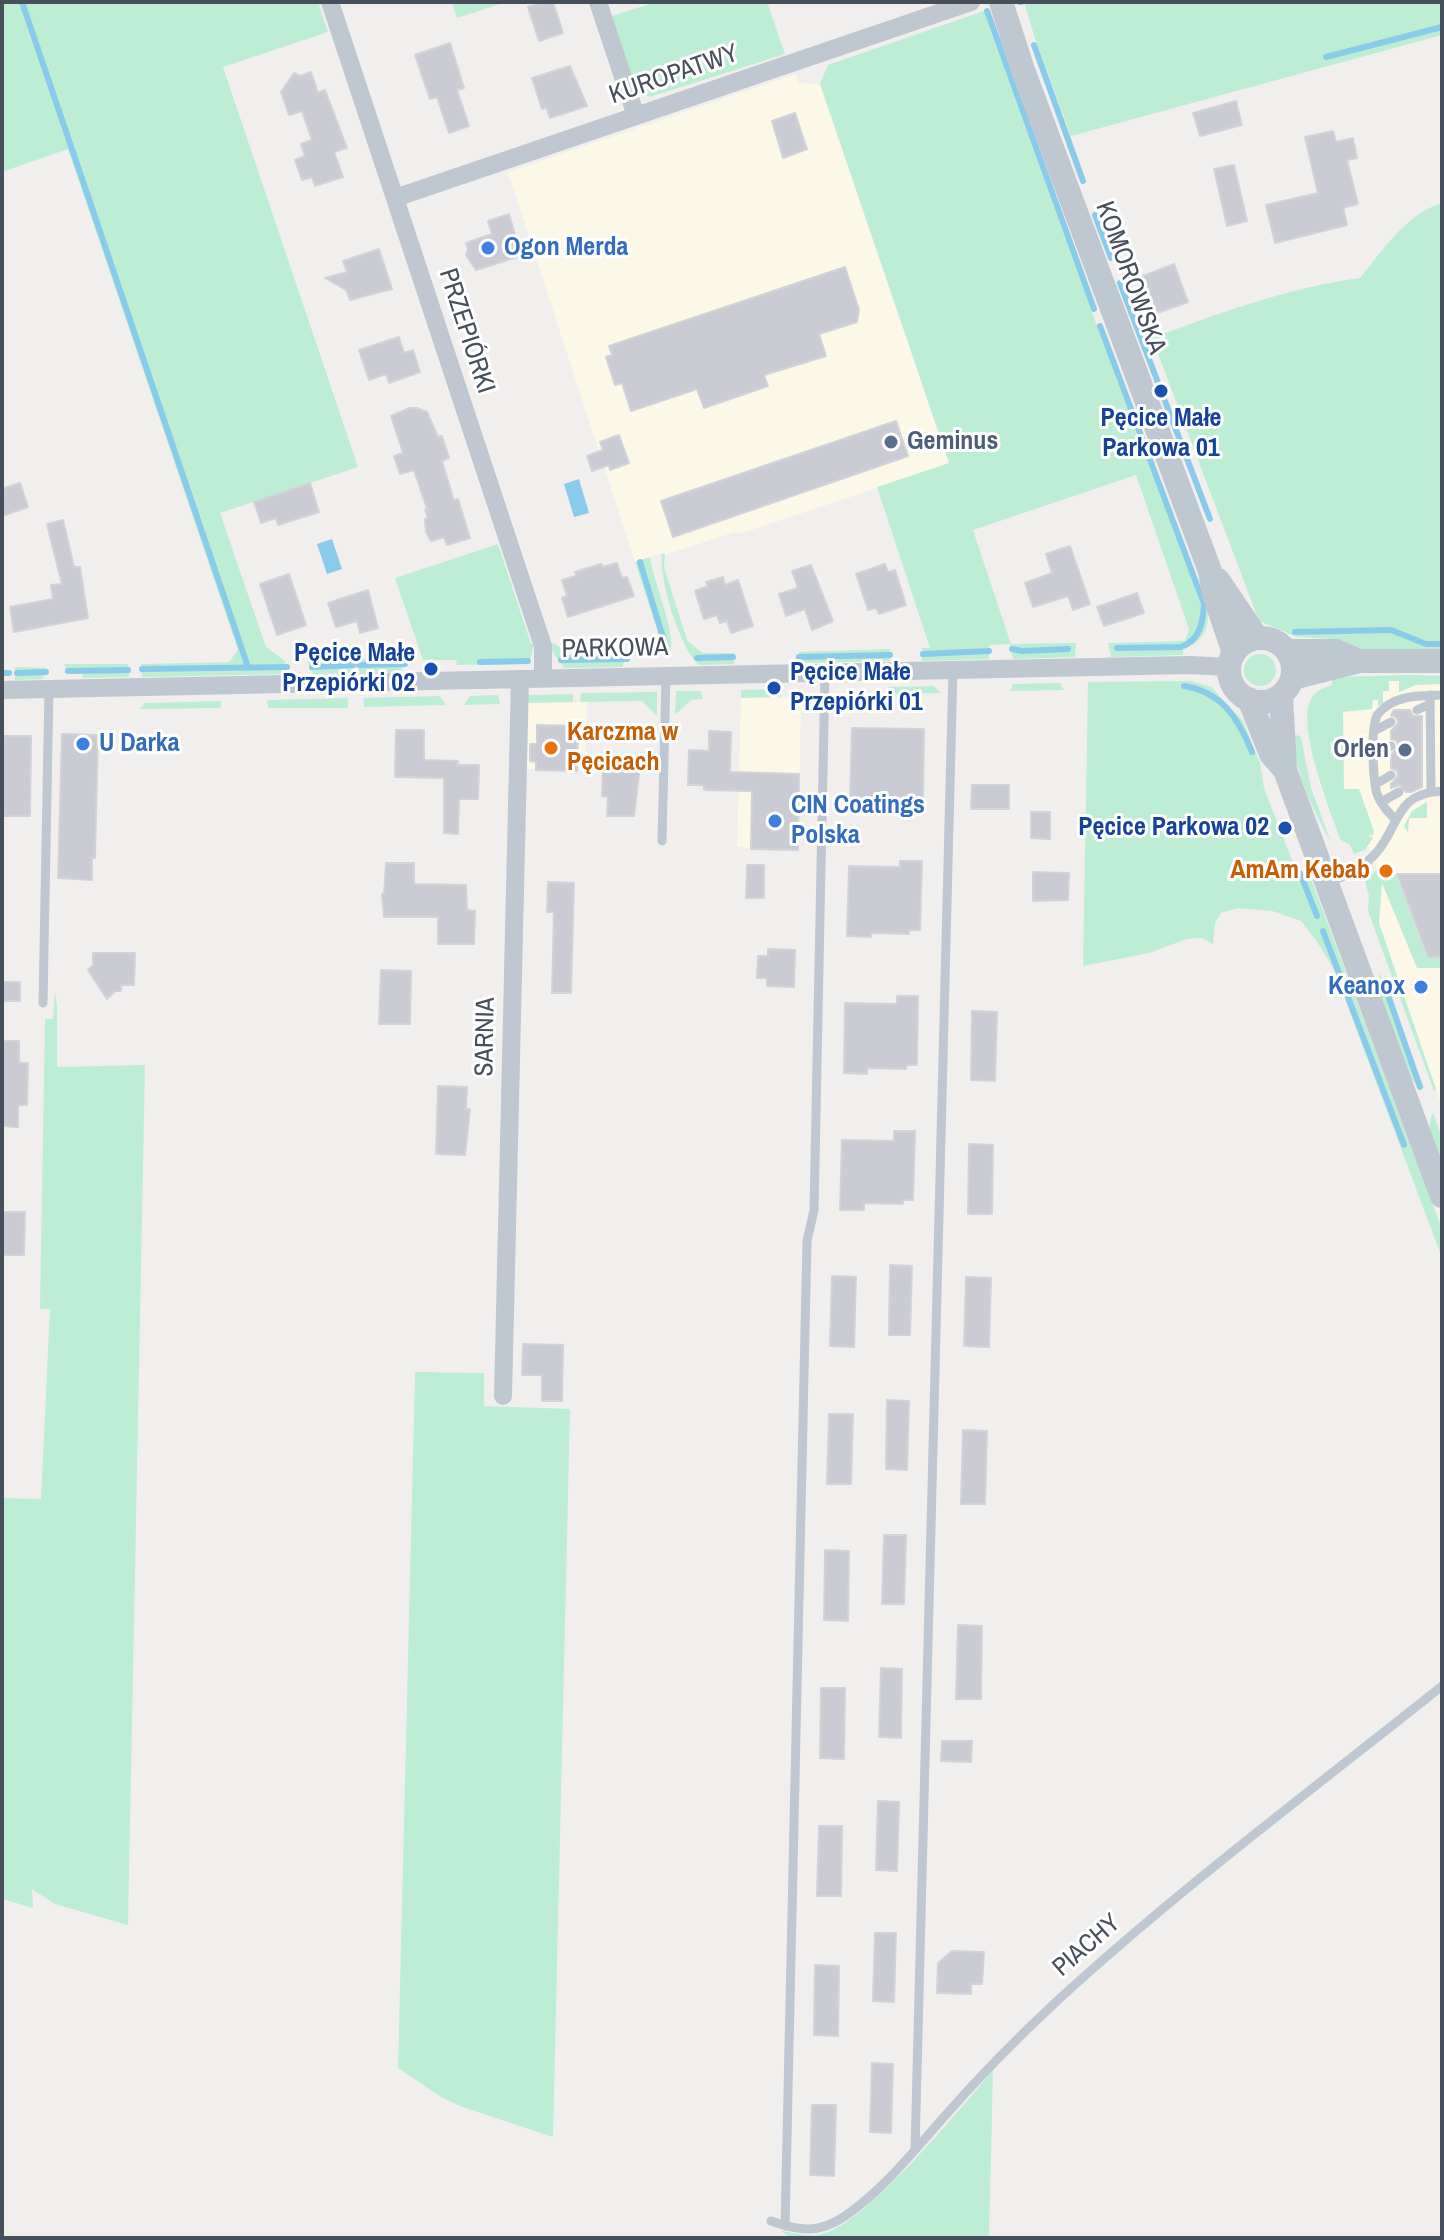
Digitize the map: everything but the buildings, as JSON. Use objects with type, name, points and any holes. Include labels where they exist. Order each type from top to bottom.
[{"type":"street","name":"PRZEPIÓRKI","points":[[330,2],[543,646],[543,679]]},
{"type":"street","points":[[598,2],[636,116]]},
{"type":"street","name":"KUROPATWY","points":[[395,198],[971,2]]},
{"type":"street","name":"KOMOROWSKA","points":[[1001,2],[1023,70],[1210,571],[1231,660]]},
{"type":"street","name":"KOMOROWSKA","points":[[1210,571],[1257,638]]},
{"type":"street","points":[[1285,770],[1271,754],[1249,699],[1234,686],[1231,660],[1242,644],[1257,638],[1276,641],[1288,651],[1292,660],[1286,687],[1285,770],[1442,1196]]},
{"type":"street","points":[[1288,651],[1336,651],[1359,661]]},
{"type":"street","name":"PARKOWA","points":[[2,690],[1189,665],[1231,660]]},
{"type":"street","points":[[1249,699],[1265,702],[1286,687],[1359,661],[1442,661]]},
{"type":"street","name":"SARNIA","points":[[503,1396],[520,679]]},
{"type":"lane","points":[[915,2150],[953,669]]},
{"type":"lane","points":[[785,2226],[807,1241],[814,1210],[825,673]]},
{"type":"lane","points":[[662,841],[666,676]]},
{"type":"lane","points":[[43,1003],[49,689]]},
{"type":"lane","points":[[1417,710],[1442,695]]},
{"type":"lane","points":[[1395,819],[1381,802],[1376,784],[1374,731],[1377,715],[1395,702],[1412,696],[1430,700]]},
{"type":"lane","points":[[1430,700],[1426,753],[1431,792]]},
{"type":"lane","points":[[1374,731],[1391,722]]},
{"type":"lane","points":[[1375,756],[1391,746]]},
{"type":"lane","points":[[1428,772],[1442,765]]},
{"type":"lane","points":[[1376,784],[1391,775]]},
{"type":"lane","points":[[1326,884],[1352,873],[1371,858],[1407,803],[1431,792],[1442,791]]},
{"type":"lane","points":[[1381,802],[1399,792]]},
{"type":"lane","name":"PIACHY","points":[[771,2221],[809,2231],[826,2227],[860,2205],[915,2150],[992,2064],[1058,2000],[1157,1915],[1442,1686]]},
{"type":"shaded area","points":[[796,74],[799,83],[820,84],[949,464],[739,534],[735,532],[635,562],[508,172]]},
{"type":"shaded area","points":[[1442,676],[1442,1106],[1379,923],[1381,880],[1369,847],[1354,854],[1350,845],[1341,840],[1320,785],[1307,715],[1312,696],[1332,685],[1332,677]]},
{"type":"shaded area","points":[[801,697],[798,850],[737,846],[741,698]]},
{"type":"shaded area","points":[[587,702],[585,769],[524,769],[525,703]]},
{"type":"green space","points":[[2,2],[318,2],[328,32],[223,67],[358,467],[220,513],[266,647],[285,661],[286,674],[142,677],[141,664],[229,662],[238,650],[68,149],[2,172]]},
{"type":"green space","points":[[452,2],[506,2],[457,18]]},
{"type":"green space","points":[[656,2],[767,2],[785,54],[650,97],[634,91],[609,17]]},
{"type":"green space","points":[[1024,2],[1442,2],[1442,35],[1071,136]]},
{"type":"green space","points":[[984,11],[1202,606],[1211,604],[1214,614],[1208,614],[1205,631],[1199,640],[1183,649],[1183,655],[1111,657],[1108,643],[1185,641],[1189,629],[1136,475],[973,530],[1011,644],[1076,643],[1075,657],[1013,659],[1010,644],[989,645],[989,659],[922,661],[922,648],[930,648],[877,487],[949,463],[820,84],[828,65]]},
{"type":"green space","points":[[1442,203],[1442,651],[1387,653],[1335,646],[1335,639],[1297,637],[1259,621],[1152,338],[1280,295],[1360,278],[1406,224]]},
{"type":"green space","points":[[498,544],[531,644],[534,644],[529,664],[457,665],[456,660],[423,660],[395,578]]},
{"type":"green space","points":[[662,553],[687,640],[702,653],[734,653],[734,664],[699,665],[692,657],[672,612],[663,578]]},
{"type":"green space","points":[[650,557],[668,620],[671,644],[670,653],[665,654],[635,562]]},
{"type":"green space","points":[[554,643],[574,657],[580,653],[591,656],[609,652],[613,656],[627,655],[622,667],[564,668],[548,645]]},
{"type":"green space","points":[[890,649],[890,661],[803,663],[799,659],[799,652]]},
{"type":"green space","points":[[1260,654],[1271,659],[1276,670],[1271,681],[1260,686],[1249,681],[1244,670],[1249,659]]},
{"type":"green space","points":[[353,659],[354,673],[313,674],[307,660]]},
{"type":"green space","points":[[359,659],[407,659],[401,672],[359,673]]},
{"type":"green space","points":[[64,664],[128,664],[129,677],[83,678],[82,674],[68,674]]},
{"type":"green space","points":[[15,667],[46,668],[43,679],[15,680]]},
{"type":"green space","points":[[1442,676],[1442,684],[1416,685],[1399,692],[1399,681],[1389,681],[1389,691],[1383,691],[1383,703],[1378,706],[1378,700],[1373,700],[1372,709],[1343,712],[1344,789],[1359,789],[1374,831],[1373,836],[1366,834],[1373,838],[1365,850],[1354,854],[1350,845],[1341,840],[1316,769],[1308,728],[1311,699],[1317,691],[1332,685],[1332,677]]},
{"type":"green space","points":[[1191,681],[1211,687],[1243,721],[1260,763],[1264,788],[1297,873],[1306,870],[1313,884],[1442,1229],[1442,1258],[1334,970],[1301,921],[1272,911],[1238,908],[1221,913],[1215,923],[1213,944],[1201,938],[1187,939],[1149,953],[1083,966],[1088,682]]},
{"type":"green space","points":[[1060,683],[1064,690],[1010,691],[1013,684]]},
{"type":"green space","points":[[934,686],[941,693],[889,694],[889,687]]},
{"type":"green space","points":[[782,689],[780,697],[741,698],[741,690]]},
{"type":"green space","points":[[676,691],[701,691],[703,699],[691,700],[675,715]]},
{"type":"green space","points":[[657,692],[657,716],[642,701],[580,702],[581,693]]},
{"type":"green space","points":[[573,694],[573,702],[525,703],[527,695]]},
{"type":"green space","points":[[498,695],[500,704],[464,705],[470,696]]},
{"type":"green space","points":[[440,696],[446,705],[364,707],[363,698]]},
{"type":"green space","points":[[348,698],[348,708],[268,708],[267,700]]},
{"type":"green space","points":[[221,701],[221,708],[140,709],[145,703]]},
{"type":"green space","points":[[1290,736],[1301,737],[1311,788],[1331,842],[1301,778]]},
{"type":"green space","points":[[1427,802],[1427,818],[1409,818],[1408,833],[1404,826],[1412,811]]},
{"type":"green space","points":[[1377,869],[1382,880],[1396,874],[1427,957],[1442,958],[1442,968],[1417,968],[1382,883],[1379,923],[1436,1089],[1434,1091],[1368,911],[1369,896],[1365,882]]},
{"type":"green space","points":[[1379,971],[1424,1088],[1417,1086],[1410,1077],[1382,1004]]},
{"type":"green space","points":[[55,992],[57,1067],[145,1065],[128,1925],[55,1904],[32,1889],[33,1908],[2,1899],[2,1498],[41,1499],[50,1309],[40,1309],[45,1019],[53,1019]]},
{"type":"green space","points":[[1433,1113],[1442,1138],[1442,1164],[1430,1132]]},
{"type":"green space","points":[[415,1372],[484,1373],[484,1406],[570,1409],[553,2137],[460,2106],[398,2068]]},
{"type":"green space","points":[[993,2070],[989,2238],[791,2238],[781,2231],[818,2235],[837,2228],[860,2212],[910,2164]]},
{"type":"water","points":[[579,479],[589,513],[574,517],[564,484]]},
{"type":"water","points":[[332,539],[342,569],[327,574],[317,544]]},
{"type":"waterway","points":[[22,2],[248,667]]},
{"type":"waterway","points":[[987,11],[1094,309]]},
{"type":"waterway","points":[[1326,57],[1442,27]]},
{"type":"waterway","points":[[1034,45],[1083,181]]},
{"type":"waterway","points":[[1095,215],[1111,258]]},
{"type":"waterway","points":[[1120,283],[1210,519]]},
{"type":"waterway","points":[[1100,326],[1204,604],[1199,630],[1187,644],[1181,647],[1117,648]]},
{"type":"waterway","points":[[640,562],[666,647]]},
{"type":"waterway","points":[[1295,632],[1391,630],[1426,644],[1442,644]]},
{"type":"waterway","points":[[1012,649],[1068,649]]},
{"type":"waterway","points":[[923,654],[989,651]]},
{"type":"waterway","points":[[799,657],[890,655]]},
{"type":"waterway","points":[[697,658],[733,657]]},
{"type":"waterway","points":[[561,660],[627,659]]},
{"type":"waterway","points":[[480,662],[528,661]]},
{"type":"waterway","points":[[359,665],[405,664]]},
{"type":"waterway","points":[[312,667],[353,665]]},
{"type":"waterway","points":[[142,669],[287,667]]},
{"type":"waterway","points":[[68,671],[128,670]]},
{"type":"waterway","points":[[17,673],[46,672]]},
{"type":"waterway","points":[[2,673],[9,673]]},
{"type":"waterway","points":[[1184,686],[1209,694],[1227,708],[1252,752]]},
{"type":"waterway","points":[[1300,873],[1317,916]]},
{"type":"waterway","points":[[1323,931],[1404,1145]]},
{"type":"waterway","points":[[1388,995],[1420,1087]]},
{"type":"place","name":"Ogon Merda","points":[[488,248]]},
{"type":"place","name":"Pęcice Małe Parkowa 01","points":[[1161,391]]},
{"type":"place","name":"Geminus","points":[[891,442]]},
{"type":"place","name":"Pęcice Małe Przepiórki 02","points":[[431,669]]},
{"type":"place","name":"Pęcice Małe Przepiórki 01","points":[[774,688]]},
{"type":"place","name":"U Darka","points":[[83,744]]},
{"type":"place","name":"Karczma w Pęcicach","points":[[551,748]]},
{"type":"place","name":"Orlen","points":[[1405,750]]},
{"type":"place","name":"CIN Coatings Polska","points":[[775,821]]},
{"type":"place","name":"Pęcice Parkowa 02","points":[[1285,828]]},
{"type":"place","name":"AmAm Kebab","points":[[1386,871]]},
{"type":"place","name":"Keanox","points":[[1421,987]]}]
